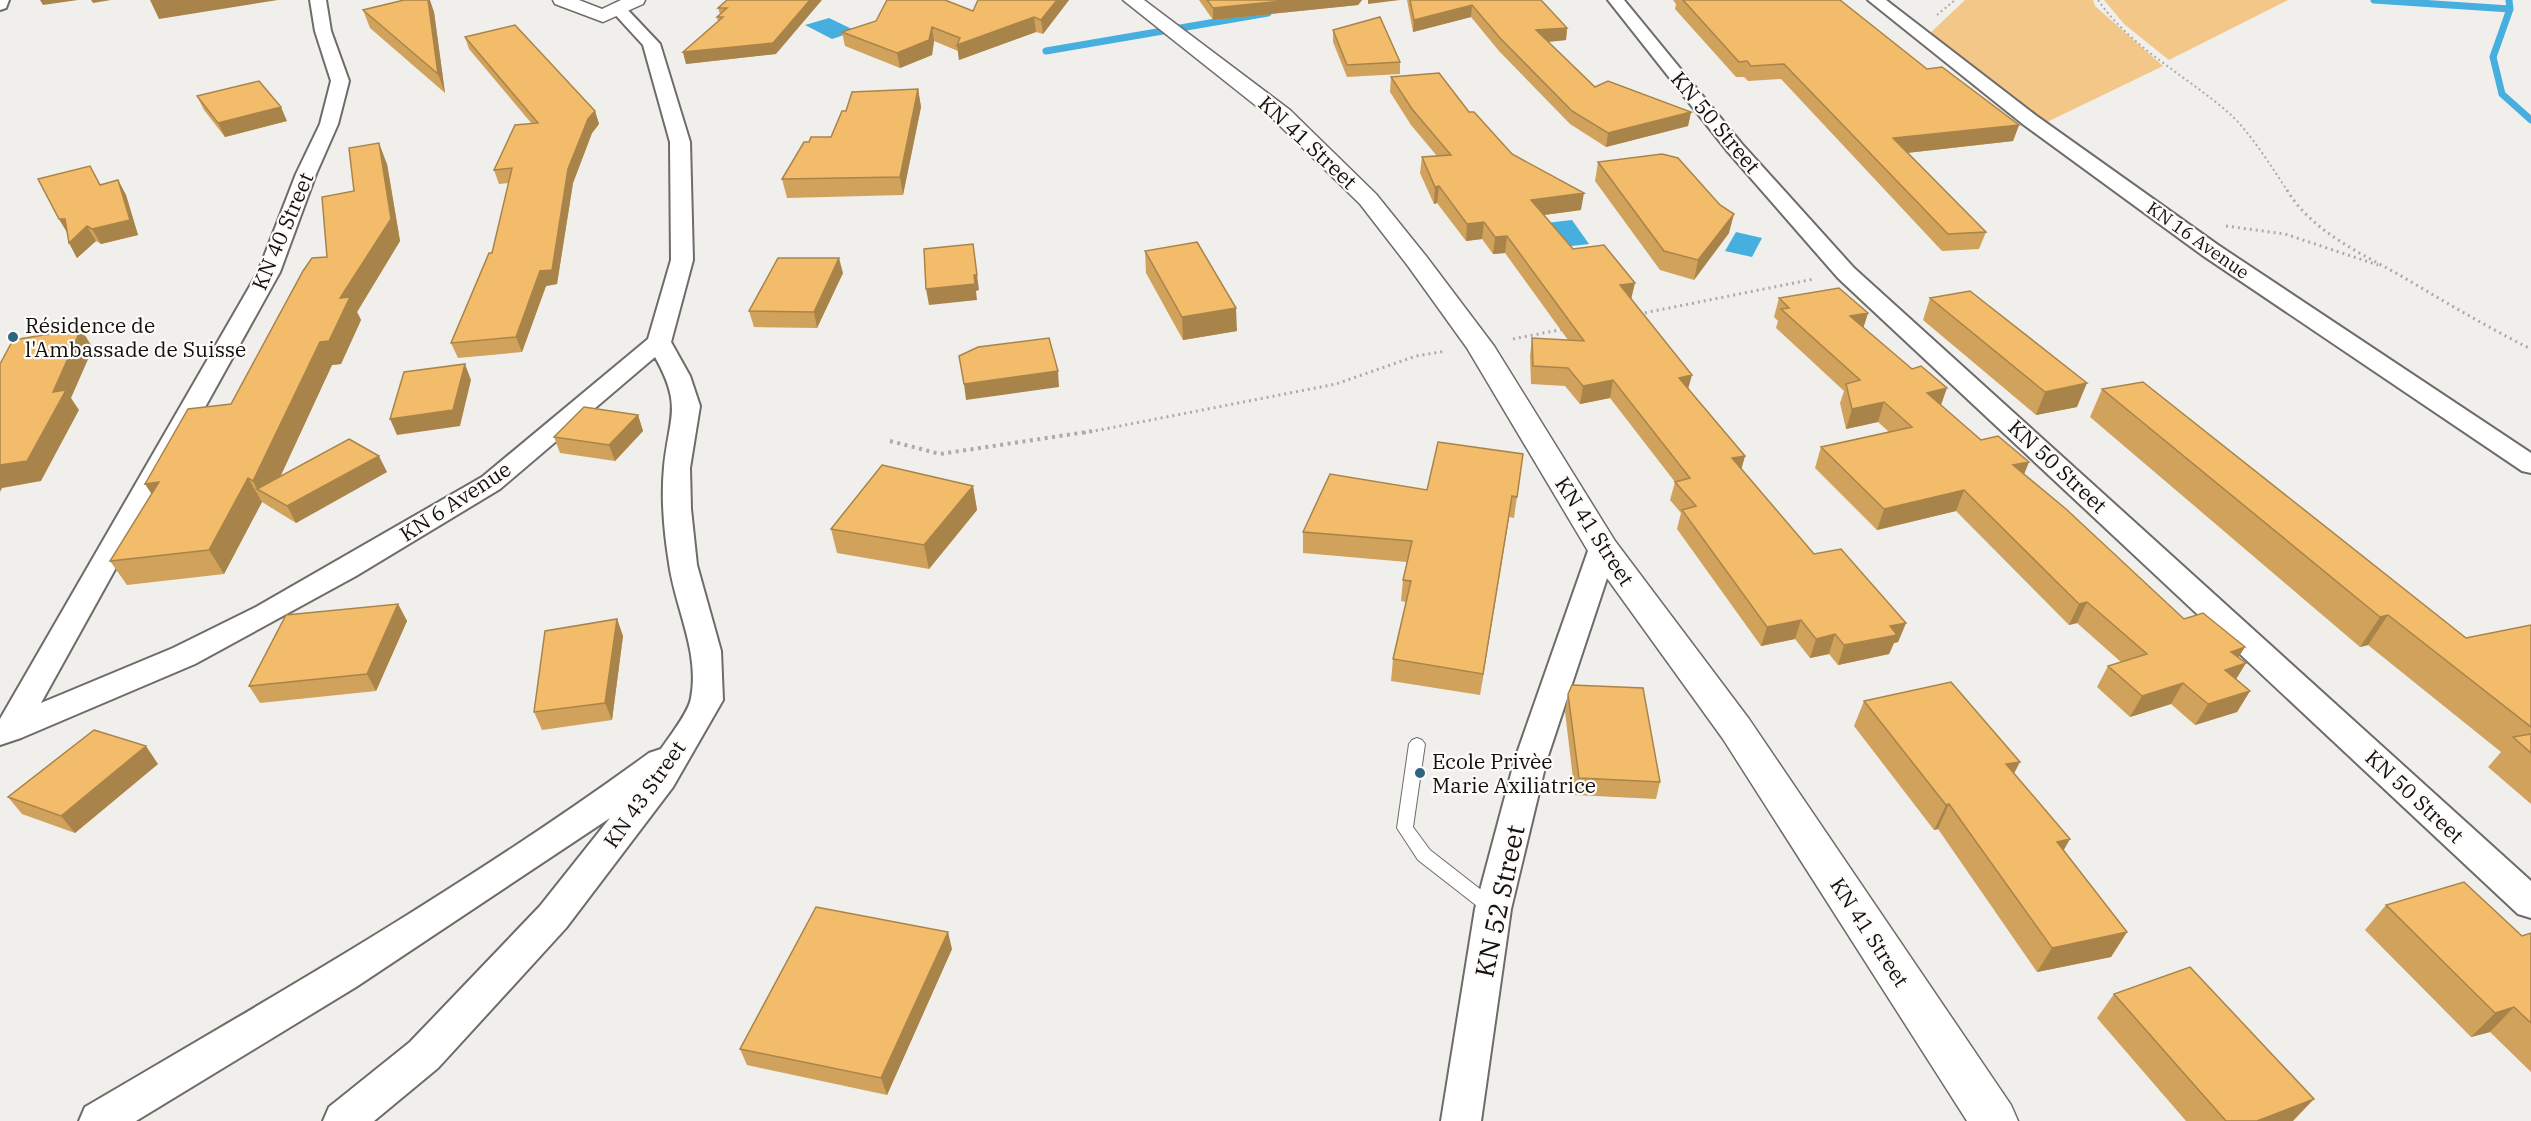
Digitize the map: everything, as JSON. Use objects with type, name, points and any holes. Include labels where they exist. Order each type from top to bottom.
[{"type":"main road","points":[[562,0],[605,7],[636,0]]},
{"type":"main road","points":[[635,27],[651,0]]},
{"type":"main road","name":"KN 41 Street","points":[[1132,0],[1237,79],[1321,152],[1368,199],[1480,346],[1603,548],[1736,729],[1994,1121]]},
{"type":"street","points":[[0,5],[1,0]]},
{"type":"street","name":"KN 40 Street","points":[[5,732],[269,272],[306,174],[329,124],[340,81],[323,31],[318,0]]},
{"type":"street","name":"KN 50 Street","points":[[1616,0],[1735,148],[1846,273],[2531,903]]},
{"type":"street","name":"KN 16 Avenue","points":[[1876,0],[2031,121],[2210,250],[2531,465]]},
{"type":"street","points":[[605,7],[635,27],[651,44],[680,142],[682,260],[659,342]]},
{"type":"street","points":[[605,7],[655,59]]},
{"type":"street","name":"KN 6 Avenue","points":[[5,732],[183,656],[266,614],[356,564],[491,483],[659,342]]},
{"type":"street","name":"KN 43 Street","points":[[343,1121],[424,1055],[553,917],[661,778],[692,743],[707,700],[706,651],[683,565],[677,509],[677,468],[687,406],[678,376],[659,342]]},
{"type":"street","name":"KN 52 Street","points":[[1461,1121],[1493,909],[1531,759],[1603,548]]},
{"type":"street","points":[[99,1121],[343,975],[595,811],[692,743]]},
{"type":"lane","points":[[1417,744],[1405,828],[1424,855],[1493,909]]},
{"type":"path","points":[[2098,0],[2109,16],[2186,82],[2231,115],[2278,176],[2297,207],[2323,230],[2493,330],[2531,349]]},
{"type":"path","points":[[2220,225],[2284,234],[2323,245],[2388,269]]},
{"type":"path","points":[[1629,316],[1846,273]]},
{"type":"path","points":[[890,441],[940,454],[1088,432],[1212,406],[1336,384],[1416,356],[1571,328]]},
{"type":"shaded area","points":[[1965,0],[2093,0],[2095,6],[2163,66],[2045,123],[1927,36]]},
{"type":"shaded area","points":[[2104,0],[2288,0],[2169,60],[2124,24]]},
{"type":"water","points":[[829,18],[856,31],[832,39],[805,25]]},
{"type":"water","points":[[1572,220],[1589,244],[1563,247],[1546,223]]},
{"type":"water","points":[[1736,232],[1762,238],[1752,257],[1725,251]]},
{"type":"building","points":[[404,0],[428,0],[438,74],[363,10]]},
{"type":"building","points":[[727,0],[810,0],[773,43],[683,52],[723,17],[717,17],[727,8],[718,8]]},
{"type":"building","points":[[887,0],[945,0],[973,11],[978,0],[1057,0],[1041,20],[1034,17],[957,45],[960,38],[932,27],[929,40],[897,53],[842,32],[876,21]]},
{"type":"building","points":[[1207,0],[1291,0],[1213,8]]},
{"type":"building","points":[[1410,0],[1541,0],[1567,28],[1536,30],[1595,87],[1608,81],[1691,112],[1608,133],[1572,111],[1500,38],[1472,5],[1414,20]]},
{"type":"building","points":[[1683,0],[1840,0],[1927,69],[1942,67],[2019,125],[1893,138],[1986,232],[1948,234],[1784,64],[1751,66],[1747,61],[1739,62]]},
{"type":"building","points":[[1380,17],[1400,62],[1347,65],[1333,30]]},
{"type":"building","points":[[515,25],[595,111],[588,119],[568,169],[552,270],[540,271],[516,337],[451,343],[489,253],[492,253],[512,168],[494,170],[515,125],[538,123],[465,37]]},
{"type":"building","points":[[1439,73],[1469,112],[1474,112],[1512,154],[1584,193],[1531,200],[1573,249],[1604,245],[1635,283],[1620,285],[1692,375],[1679,378],[1745,456],[1732,458],[1814,554],[1841,549],[1906,623],[1890,626],[1897,635],[1844,645],[1835,634],[1816,639],[1801,620],[1767,627],[1682,510],[1696,506],[1675,482],[1690,478],[1613,380],[1583,386],[1568,368],[1533,366],[1532,338],[1584,341],[1507,236],[1495,237],[1484,222],[1467,224],[1439,186],[1435,187],[1422,157],[1451,155],[1412,109],[1391,77]]},
{"type":"building","points":[[259,81],[281,107],[218,123],[197,96]]},
{"type":"building","points":[[918,89],[900,177],[782,179],[804,142],[809,142],[811,137],[831,137],[842,111],[846,111],[852,92]]},
{"type":"building","points":[[379,143],[391,219],[340,298],[350,297],[329,341],[320,342],[253,481],[248,478],[209,550],[110,561],[159,482],[145,484],[188,409],[231,404],[303,271],[312,258],[327,257],[322,197],[354,191],[349,148]]},
{"type":"building","points":[[1662,154],[1678,158],[1720,205],[1734,214],[1698,260],[1664,251],[1598,162]]},
{"type":"building","points":[[90,166],[100,185],[118,180],[130,220],[92,229],[87,226],[69,243],[65,219],[59,219],[38,179]]},
{"type":"building","points":[[1197,242],[1236,308],[1182,317],[1145,251]]},
{"type":"building","points":[[973,244],[977,275],[974,275],[975,284],[926,289],[924,249]]},
{"type":"building","points":[[778,258],[839,258],[814,312],[749,311]]},
{"type":"building","points":[[1839,288],[1868,313],[1850,316],[1912,369],[1921,366],[1947,388],[1927,393],[1981,440],[1998,436],[2029,462],[2013,465],[2066,509],[2184,619],[2203,613],[2245,647],[2231,652],[2246,663],[2225,670],[2250,691],[2208,704],[2183,683],[2142,696],[2108,666],[2147,654],[2087,602],[2079,604],[1964,490],[1884,509],[1821,447],[1912,427],[1884,402],[1852,409],[1846,384],[1860,380],[1781,309],[1789,308],[1779,298]]},
{"type":"building","points":[[1970,291],[2087,383],[2045,392],[1930,298]]},
{"type":"building","points":[[81,329],[53,392],[66,390],[27,461],[0,465],[0,364],[13,340]]},
{"type":"building","points":[[1049,338],[1058,371],[964,384],[959,356],[978,347]]},
{"type":"building","points":[[465,364],[453,410],[390,419],[404,372]]},
{"type":"building","points":[[2143,382],[2466,638],[2531,625],[2531,727],[2388,615],[2380,617],[2102,389]]},
{"type":"building","points":[[584,407],[638,415],[609,445],[554,437]]},
{"type":"building","points":[[349,439],[379,456],[287,506],[257,489]]},
{"type":"building","points":[[1438,442],[1523,454],[1517,497],[1512,496],[1483,674],[1393,659],[1411,581],[1403,580],[1412,541],[1303,532],[1330,474],[1427,490]]},
{"type":"building","points":[[882,465],[973,486],[924,545],[831,529]]},
{"type":"building","points":[[398,604],[367,674],[249,686],[286,615]]},
{"type":"building","points":[[617,619],[605,703],[534,712],[545,631]]},
{"type":"building","points":[[1951,682],[2020,762],[2006,764],[2070,839],[2057,842],[2127,932],[2052,948],[1949,804],[1946,805],[1864,701]]},
{"type":"building","points":[[1572,685],[1643,688],[1660,782],[1579,778],[1568,694]]},
{"type":"building","points":[[94,730],[146,746],[61,816],[8,797]]},
{"type":"building","points":[[2531,734],[2531,753],[2513,737]]},
{"type":"building","points":[[2464,882],[2522,936],[2531,933],[2531,1023],[2514,1007],[2495,1013],[2386,905]]},
{"type":"building","points":[[816,907],[948,932],[881,1078],[740,1049]]},
{"type":"building","points":[[2190,967],[2314,1099],[2257,1121],[2226,1121],[2114,994]]},
{"type":"waterway","points":[[2374,0],[2510,9]]},
{"type":"waterway","points":[[2509,0],[2510,9]]},
{"type":"waterway","points":[[2510,9],[2493,57],[2502,94],[2531,120]]},
{"type":"waterway","points":[[1046,51],[1268,13]]},
{"type":"place","name":"Résidence de l'Ambassade de Suisse","points":[[13,337]]},
{"type":"place","name":"Ecole Privèe Marie Axiliatrice","points":[[1420,773]]}]
